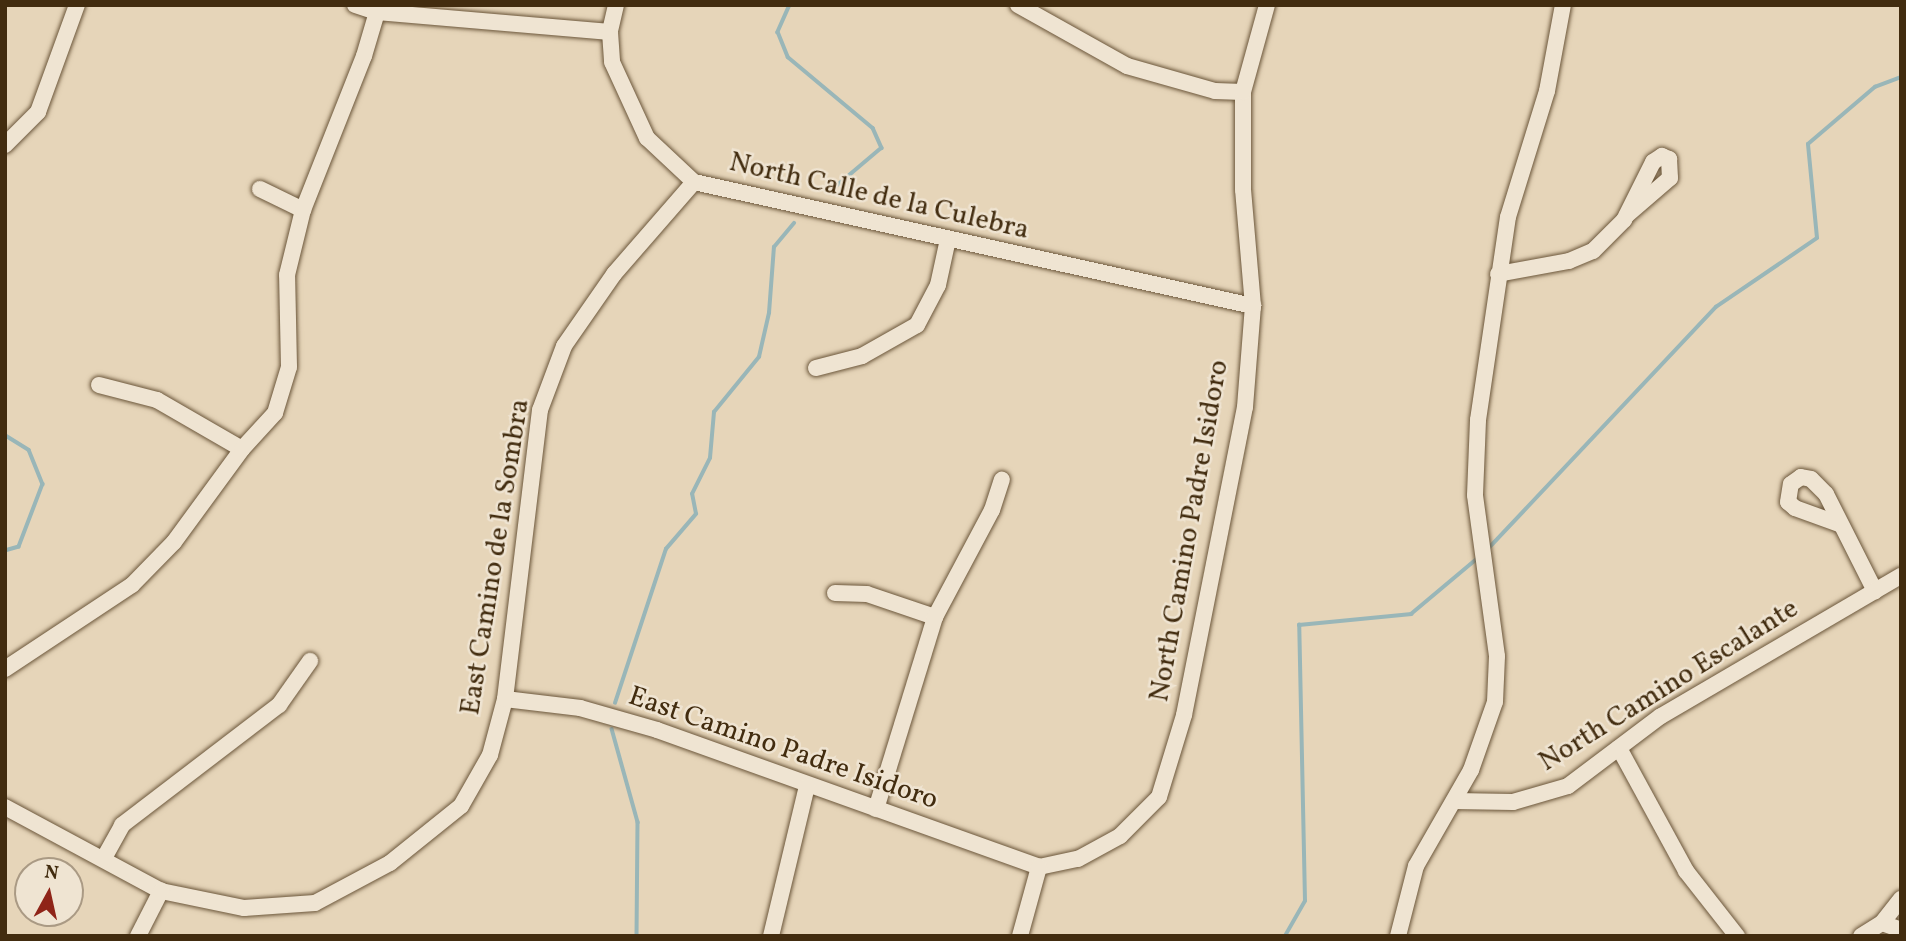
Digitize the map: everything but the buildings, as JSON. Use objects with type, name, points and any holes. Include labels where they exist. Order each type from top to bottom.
[{"type":"street","points":[[5,145],[38,113],[77,5]]},
{"type":"street","points":[[355,5],[377,12],[610,33]]},
{"type":"street","name":"North Calle de la Culebra","points":[[616,5],[610,33],[612,62],[647,138],[694,182],[1253,306]]},
{"type":"street","points":[[1018,5],[1127,66],[1215,91],[1243,92]]},
{"type":"street","name":"North Camino Padre Isidoro","points":[[1039,867],[1078,859],[1120,836],[1159,797],[1184,715],[1245,407],[1253,306],[1243,191],[1243,92],[1267,5]]},
{"type":"street","points":[[1398,936],[1416,866],[1454,801],[1482,743],[1497,687],[1474,472],[1498,274],[1515,189],[1547,91],[1563,5]]},
{"type":"street","points":[[5,669],[132,585],[174,542],[242,449],[275,413],[289,367],[287,275],[303,210],[364,56],[377,12]]},
{"type":"street","name":"East Camino de la Sombra","points":[[5,807],[161,891],[244,908],[315,903],[390,863],[461,806],[490,755],[505,699],[540,410],[564,346],[582,319],[614,274],[694,182]]},
{"type":"street","points":[[260,189],[303,210]]},
{"type":"street","points":[[1498,274],[1585,255],[1609,238],[1628,215]]},
{"type":"street","points":[[816,368],[862,356],[917,325],[938,285],[948,239]]},
{"type":"street","points":[[99,385],[157,400],[242,449]]},
{"type":"street","points":[[876,809],[935,617],[992,510],[1002,480]]},
{"type":"street","points":[[1839,524],[1875,591]]},
{"type":"street","name":"North Camino Escalante","points":[[1454,801],[1498,803],[1555,791],[1580,779],[1661,716],[1901,576]]},
{"type":"street","points":[[835,593],[867,594],[935,617]]},
{"type":"street","points":[[104,858],[121,825],[279,705],[310,661]]},
{"type":"street","name":"East Camino Padre Isidoro","points":[[505,699],[580,708],[657,730],[1039,867]]},
{"type":"street","points":[[1619,748],[1686,871],[1737,936]]},
{"type":"street","points":[[771,936],[807,786]]},
{"type":"street","points":[[1020,936],[1039,867]]},
{"type":"street","points":[[138,936],[161,891]]},
{"type":"street","points":[[1861,936],[1882,923],[1901,899]]},
{"type":"street","points":[[1882,923],[1901,930]]},
{"type":"waterway","points":[[790,5],[778,32],[788,57],[873,128],[882,148],[830,192]]},
{"type":"waterway","points":[[1487,550],[1716,307],[1817,238],[1808,144],[1875,87],[1901,77]]},
{"type":"waterway","points":[[615,703],[666,549],[696,514],[692,494],[710,458],[714,412],[759,357],[769,313],[774,247],[794,223]]},
{"type":"waterway","points":[[5,435],[29,450],[43,484],[19,547],[5,551]]},
{"type":"waterway","points":[[1285,936],[1305,901],[1299,625],[1411,614],[1479,557]]},
{"type":"waterway","points":[[612,729],[638,822],[637,936]]}]
